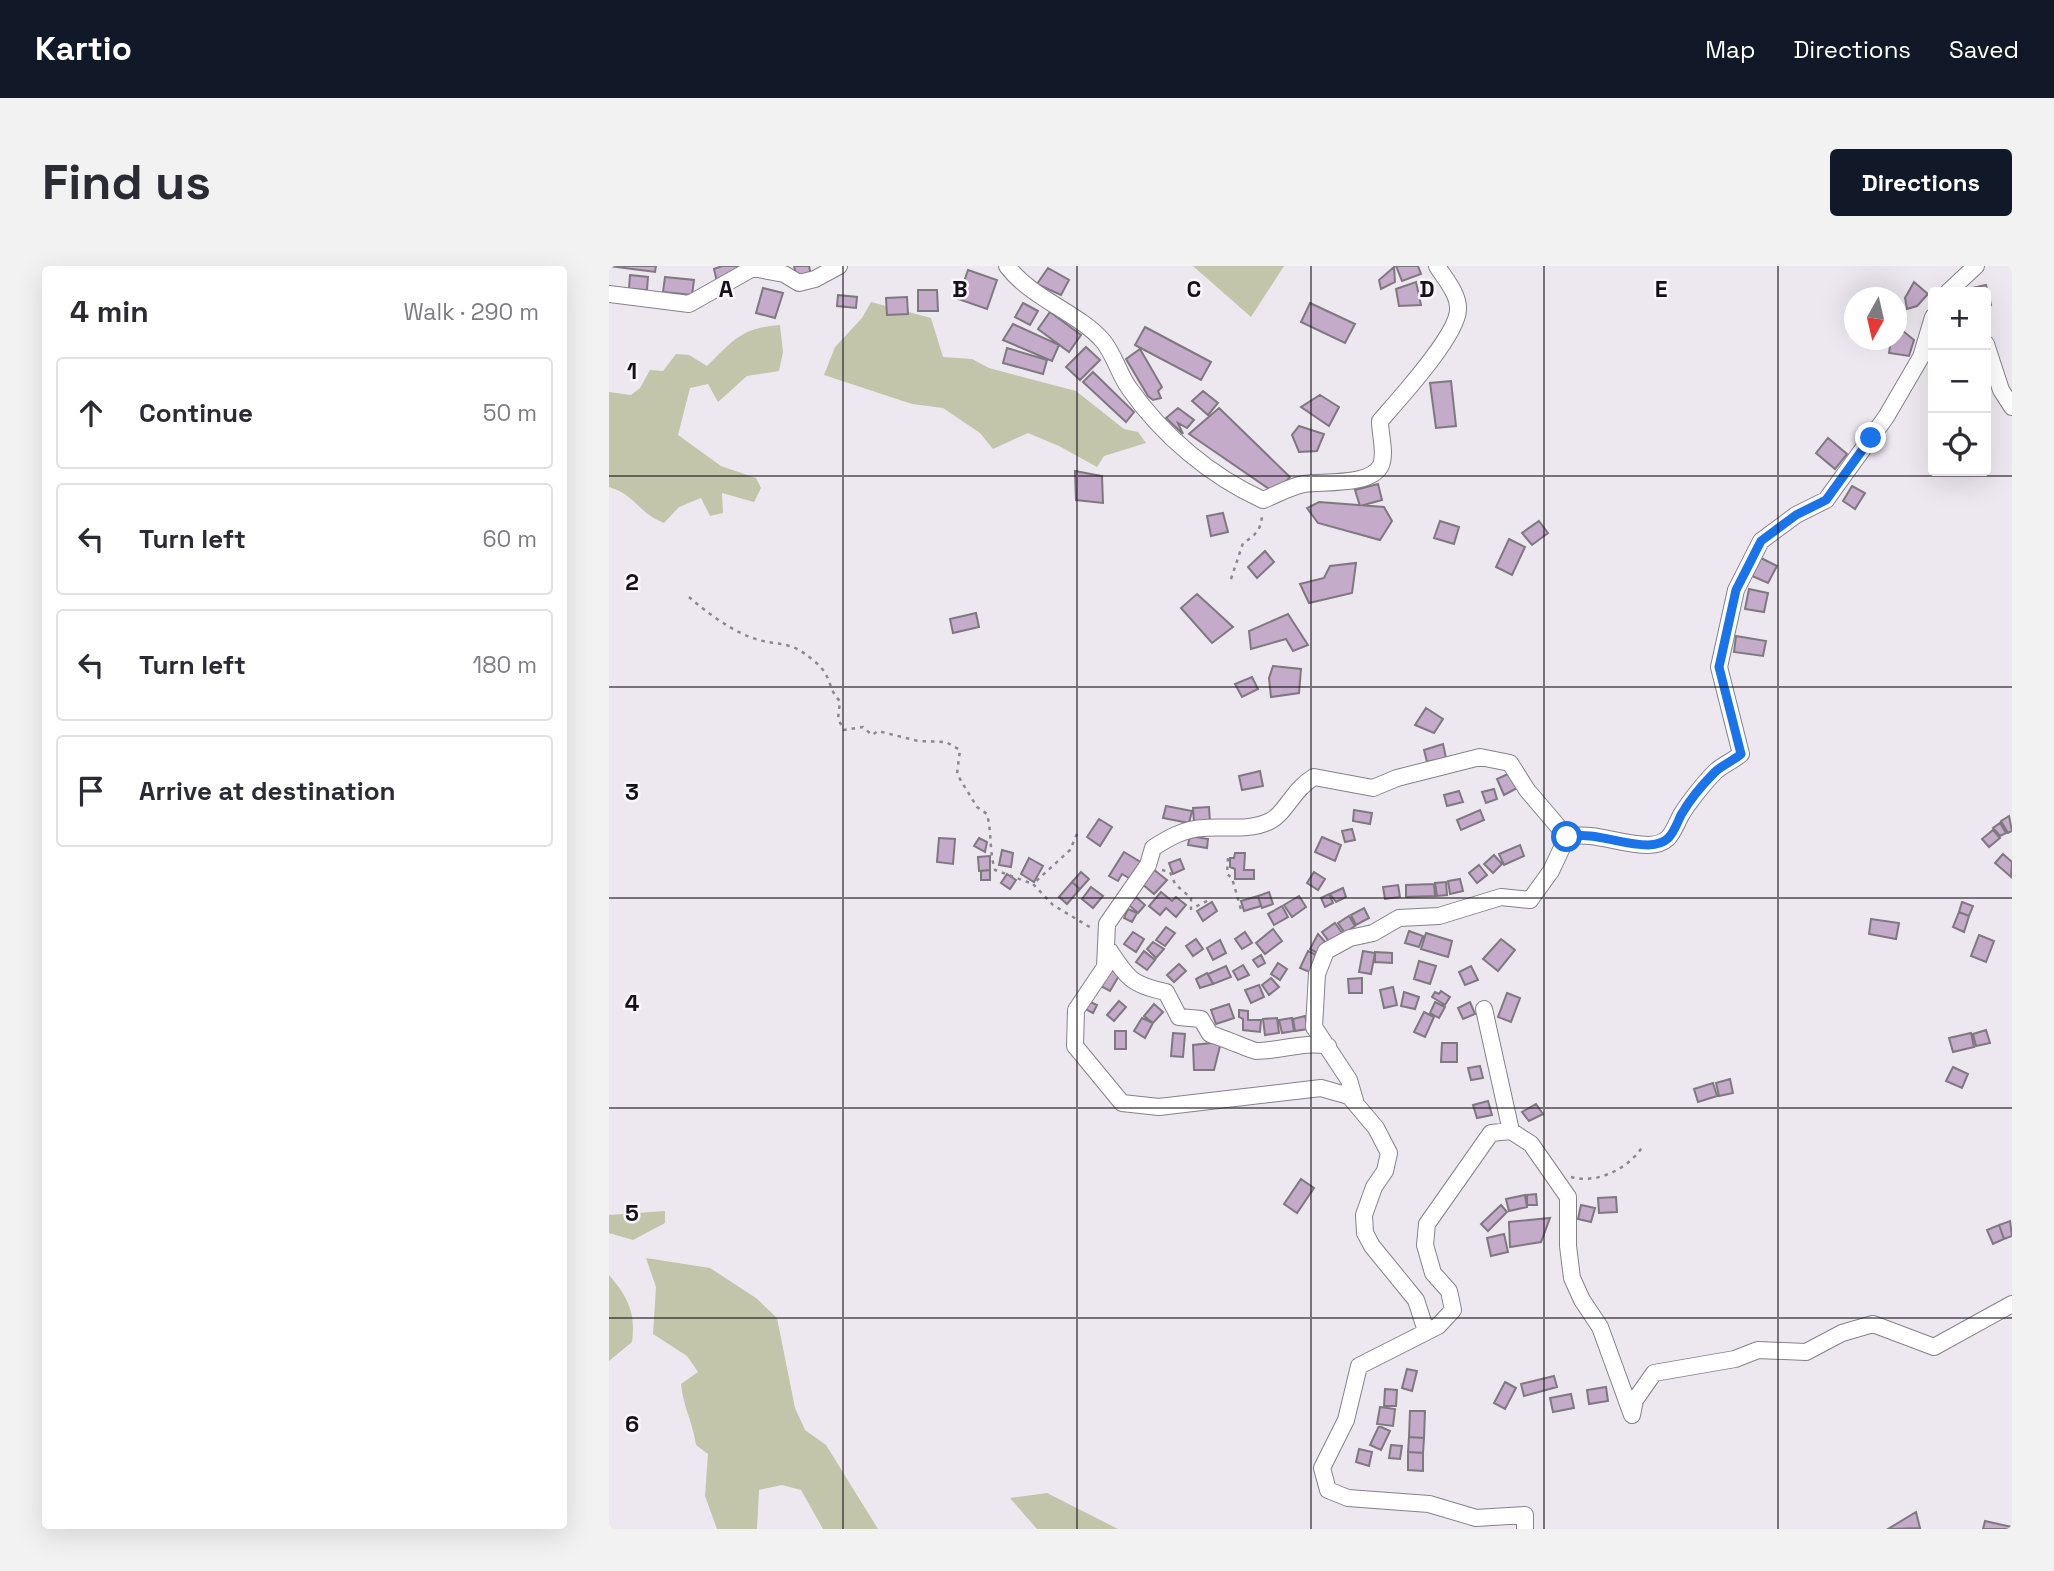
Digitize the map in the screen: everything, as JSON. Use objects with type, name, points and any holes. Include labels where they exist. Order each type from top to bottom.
[{"type":"street","points":[[609,294],[689,304],[753,268],[784,274],[800,283],[815,279],[839,266]]},
{"type":"street","points":[[1007,266],[1054,307],[1104,342],[1128,387],[1186,452],[1244,491],[1263,500],[1304,484],[1318,485],[1370,477],[1380,468],[1383,458],[1380,421],[1447,338],[1458,311],[1456,297],[1437,266]]},
{"type":"street","points":[[1964,285],[1976,266]]},
{"type":"street","points":[[1567,837],[1583,833],[1599,839],[1647,845],[1663,841],[1676,832],[1681,816],[1716,771],[1731,764],[1741,754],[1719,667],[1736,590],[1761,541],[1796,515],[1826,500],[1878,428],[1921,357],[1928,334]]},
{"type":"street","points":[[1988,350],[2001,390],[2012,407]]},
{"type":"street","points":[[1426,1331],[1416,1300],[1386,1266],[1365,1233],[1364,1215],[1374,1187],[1385,1171],[1389,1153],[1376,1128],[1349,1096],[1321,1088],[1159,1107],[1122,1103],[1075,1046],[1076,1010],[1105,967],[1107,924],[1148,865],[1153,848],[1173,835],[1200,828],[1242,827],[1267,822],[1278,815],[1299,785],[1314,777],[1373,788],[1397,778],[1480,757],[1510,763],[1527,790],[1567,837]]},
{"type":"street","points":[[1356,1104],[1349,1080],[1314,1027],[1317,974],[1327,951],[1350,937],[1373,933],[1399,918],[1439,916],[1501,897],[1530,900],[1551,871],[1567,837]]},
{"type":"street","points":[[1108,945],[1127,977],[1140,987],[1166,992],[1179,1017],[1201,1019],[1210,1034],[1235,1040],[1252,1051],[1315,1043],[1328,1046]]},
{"type":"street","points":[[1484,1009],[1511,1131]]},
{"type":"street","points":[[1525,1529],[1525,1515],[1476,1518],[1429,1504],[1348,1498],[1328,1490],[1322,1468],[1346,1420],[1359,1366],[1438,1326],[1453,1310],[1449,1292],[1433,1273],[1425,1245],[1427,1224],[1491,1133],[1511,1131],[1531,1144],[1569,1197],[1568,1246],[1572,1278],[1599,1327],[1632,1415],[1635,1399],[1654,1373],[1735,1359],[1758,1350],[1806,1352],[1842,1333],[1873,1324],[1934,1347],[2012,1304]]},
{"type":"path","points":[[1231,579],[1243,544],[1253,537],[1262,524],[1263,500]]},
{"type":"path","points":[[689,597],[708,614],[760,641],[779,641],[807,655],[825,672],[833,695],[840,702],[838,719],[843,730],[863,727],[872,734],[878,731],[918,741],[946,742],[960,750],[957,774],[977,807],[987,814],[991,829],[989,850],[995,870],[1034,884],[1053,905],[1070,912],[1074,920],[1085,923],[1108,945]]},
{"type":"path","points":[[1034,884],[1070,850],[1077,834]]},
{"type":"path","points":[[1228,858],[1227,874],[1232,878],[1242,913]]},
{"type":"path","points":[[1148,865],[1170,872],[1175,884],[1191,898],[1191,909],[1209,900]]},
{"type":"path","points":[[1551,1172],[1577,1179],[1598,1178],[1635,1158],[1643,1146]]},
{"type":"green space","points":[[1193,266],[1284,266],[1251,317]]},
{"type":"green space","points":[[871,302],[931,318],[943,357],[972,359],[989,368],[1076,391],[1124,429],[1138,432],[1146,443],[1104,456],[1097,467],[1028,433],[993,449],[980,433],[943,408],[912,404],[824,375],[835,347],[862,318]]},
{"type":"green space","points":[[780,325],[783,352],[779,371],[747,376],[718,402],[708,384],[690,388],[678,435],[721,466],[756,478],[761,488],[754,502],[722,493],[723,513],[710,516],[701,498],[679,507],[664,523],[648,514],[626,495],[609,487],[609,392],[631,395],[640,388],[650,370],[663,371],[676,354],[689,355],[707,366],[747,332]]},
{"type":"green space","points":[[665,1211],[665,1223],[633,1240],[609,1233],[609,1215]]},
{"type":"green space","points":[[646,1258],[710,1268],[756,1298],[777,1318],[795,1408],[805,1430],[826,1445],[878,1529],[823,1529],[801,1490],[782,1485],[759,1490],[757,1529],[717,1529],[705,1496],[708,1454],[696,1445],[681,1384],[698,1372],[687,1356],[653,1334],[656,1287]]},
{"type":"green space","points":[[609,1275],[629,1306],[633,1332],[632,1342],[609,1361]]},
{"type":"green space","points":[[1047,1493],[1118,1529],[1037,1529],[1010,1498]]},
{"type":"building","points":[[609,266],[656,266],[655,272]]},
{"type":"building","points":[[722,266],[743,266],[717,282],[714,269]]},
{"type":"building","points":[[794,266],[809,266],[811,275],[797,278]]},
{"type":"building","points":[[1396,266],[1418,266],[1421,274],[1402,281]]},
{"type":"building","points":[[1394,267],[1395,282],[1381,289],[1379,280]]},
{"type":"building","points":[[1048,268],[1069,280],[1061,295],[1037,284]]},
{"type":"building","points":[[968,270],[997,280],[987,309],[958,299]]},
{"type":"building","points":[[630,275],[648,277],[647,290],[629,289]]},
{"type":"building","points":[[665,277],[694,280],[692,295],[663,292]]},
{"type":"building","points":[[1416,282],[1421,305],[1399,306],[1396,289]]},
{"type":"building","points":[[1914,282],[1928,294],[1917,306],[1907,309],[1907,294]]},
{"type":"building","points":[[763,288],[783,293],[775,318],[756,313]]},
{"type":"building","points":[[918,290],[937,290],[938,311],[918,311]]},
{"type":"building","points":[[838,295],[857,297],[856,308],[837,306]]},
{"type":"building","points":[[907,297],[908,314],[887,315],[886,298]]},
{"type":"building","points":[[1023,303],[1038,311],[1030,325],[1015,317]]},
{"type":"building","points":[[1310,303],[1355,324],[1345,343],[1301,322]]},
{"type":"building","points":[[1050,312],[1081,335],[1069,352],[1038,329]]},
{"type":"building","points":[[1013,324],[1059,345],[1052,361],[1003,340]]},
{"type":"building","points":[[1145,327],[1211,362],[1201,380],[1135,345]]},
{"type":"building","points":[[1907,334],[1914,340],[1909,356],[1889,353],[1889,350],[1907,350]]},
{"type":"building","points":[[1086,347],[1100,360],[1080,380],[1066,367]]},
{"type":"building","points":[[1007,348],[1047,360],[1043,374],[1003,363]]},
{"type":"building","points":[[1140,349],[1162,387],[1158,391],[1161,398],[1153,400],[1148,396],[1126,359]]},
{"type":"building","points":[[1093,372],[1134,412],[1126,422],[1083,382]]},
{"type":"building","points":[[1451,381],[1456,426],[1436,428],[1430,383]]},
{"type":"building","points":[[1203,391],[1218,403],[1208,415],[1192,401]]},
{"type":"building","points":[[1320,395],[1339,407],[1329,426],[1301,407]]},
{"type":"building","points":[[1178,408],[1194,420],[1187,428],[1178,423],[1183,434],[1166,418]]},
{"type":"building","points":[[1219,408],[1290,477],[1275,493],[1189,434]]},
{"type":"building","points":[[1299,426],[1324,434],[1317,451],[1299,452],[1292,435]]},
{"type":"building","points":[[1828,438],[1847,454],[1835,469],[1816,453]]},
{"type":"building","points":[[1075,471],[1102,476],[1103,503],[1076,500]]},
{"type":"building","points":[[1378,484],[1382,500],[1360,506],[1355,490]]},
{"type":"building","points":[[1852,486],[1865,493],[1855,509],[1843,501]]},
{"type":"building","points":[[1319,502],[1384,507],[1392,521],[1380,540],[1318,523],[1307,508]]},
{"type":"building","points":[[1223,513],[1228,532],[1211,536],[1207,516]]},
{"type":"building","points":[[1440,521],[1459,527],[1454,544],[1434,538]]},
{"type":"building","points":[[1539,521],[1548,533],[1532,545],[1522,533]]},
{"type":"building","points":[[1509,539],[1525,547],[1512,575],[1496,567]]},
{"type":"building","points":[[1265,551],[1274,562],[1257,578],[1248,567]]},
{"type":"building","points":[[1761,558],[1777,566],[1768,583],[1752,576]]},
{"type":"building","points":[[1356,563],[1352,593],[1309,603],[1300,584],[1324,578],[1330,566]]},
{"type":"building","points":[[1749,589],[1768,593],[1764,612],[1745,609]]},
{"type":"building","points":[[1197,594],[1233,627],[1212,643],[1181,608]]},
{"type":"building","points":[[976,613],[979,627],[953,633],[950,619]]},
{"type":"building","points":[[1288,614],[1308,645],[1293,651],[1286,639],[1251,649],[1249,631]]},
{"type":"building","points":[[1736,636],[1766,641],[1763,656],[1734,652]]},
{"type":"building","points":[[1273,666],[1301,669],[1299,693],[1271,697],[1269,678]]},
{"type":"building","points":[[1252,677],[1258,689],[1242,697],[1235,684]]},
{"type":"building","points":[[1426,708],[1443,719],[1434,733],[1415,725]]},
{"type":"building","points":[[1443,744],[1446,758],[1427,762],[1424,750]]},
{"type":"building","points":[[1260,771],[1263,786],[1242,790],[1239,776]]},
{"type":"building","points":[[1512,772],[1519,787],[1504,795],[1497,779]]},
{"type":"building","points":[[1494,789],[1497,799],[1486,803],[1482,792]]},
{"type":"building","points":[[1459,791],[1463,802],[1447,806],[1444,795]]},
{"type":"building","points":[[1166,806],[1192,811],[1189,823],[1163,818]]},
{"type":"building","points":[[1209,807],[1210,822],[1194,823],[1193,808]]},
{"type":"building","points":[[1354,810],[1372,813],[1370,824],[1353,821]]},
{"type":"building","points":[[1480,810],[1484,820],[1461,830],[1457,820]]},
{"type":"building","points":[[2009,816],[2012,831],[2008,833],[2001,821]]},
{"type":"building","points":[[1099,819],[1112,827],[1100,846],[1087,837]]},
{"type":"building","points":[[2000,823],[2006,833],[2000,836],[1993,828]]},
{"type":"building","points":[[1352,829],[1355,840],[1345,842],[1342,831]]},
{"type":"building","points":[[1993,830],[2000,838],[1989,847],[1982,839]]},
{"type":"building","points":[[1190,836],[1208,839],[1207,848],[1188,845]]},
{"type":"building","points":[[1322,837],[1341,845],[1335,861],[1315,852]]},
{"type":"building","points":[[939,838],[955,839],[953,864],[937,862]]},
{"type":"building","points":[[979,838],[987,842],[985,852],[974,846]]},
{"type":"building","points":[[1520,845],[1524,856],[1504,865],[1499,854]]},
{"type":"building","points":[[1002,850],[1013,853],[1011,867],[999,865]]},
{"type":"building","points":[[1124,852],[1144,864],[1134,881],[1122,874],[1118,881],[1109,876]]},
{"type":"building","points":[[1235,853],[1245,853],[1244,870],[1254,870],[1254,879],[1235,879],[1235,869],[1230,867],[1230,858],[1234,858]]},
{"type":"building","points":[[2003,854],[2012,862],[2011,877],[1995,863]]},
{"type":"building","points":[[1494,855],[1502,864],[1493,873],[1484,864]]},
{"type":"building","points":[[990,856],[990,870],[979,871],[978,857]]},
{"type":"building","points":[[1029,858],[1043,866],[1034,882],[1021,874]]},
{"type":"building","points":[[1180,859],[1184,869],[1173,874],[1169,863]]},
{"type":"building","points":[[1479,865],[1487,875],[1477,883],[1469,873]]},
{"type":"building","points":[[1153,869],[1167,880],[1154,894],[1141,883]]},
{"type":"building","points":[[990,870],[990,880],[981,880],[981,871]]},
{"type":"building","points":[[1081,872],[1089,879],[1080,889],[1072,882]]},
{"type":"building","points":[[1314,872],[1325,879],[1318,890],[1307,883]]},
{"type":"building","points":[[1007,874],[1016,880],[1010,889],[1001,883]]},
{"type":"building","points":[[1460,879],[1463,891],[1450,894],[1448,881]]},
{"type":"building","points":[[1072,882],[1080,889],[1067,904],[1059,897]]},
{"type":"building","points":[[1446,882],[1447,895],[1437,896],[1435,883]]},
{"type":"building","points":[[1434,884],[1435,896],[1406,897],[1406,885]]},
{"type":"building","points":[[1398,885],[1400,897],[1385,899],[1383,887]]},
{"type":"building","points":[[1091,887],[1103,896],[1093,908],[1082,899]]},
{"type":"building","points":[[1343,888],[1346,897],[1336,902],[1330,894]]},
{"type":"building","points":[[1161,892],[1172,901],[1176,897],[1186,905],[1176,917],[1166,908],[1160,915],[1149,906]]},
{"type":"building","points":[[1269,892],[1273,904],[1262,908],[1258,896]]},
{"type":"building","points":[[1329,894],[1333,903],[1325,907],[1321,898]]},
{"type":"building","points":[[1258,896],[1261,906],[1244,911],[1241,901]]},
{"type":"building","points":[[1299,896],[1306,907],[1292,917],[1284,905]]},
{"type":"building","points":[[1136,897],[1145,905],[1138,913],[1129,905]]},
{"type":"building","points":[[1212,902],[1217,911],[1203,921],[1197,911]]},
{"type":"building","points":[[1962,902],[1973,906],[1969,916],[1959,912]]},
{"type":"building","points":[[1282,906],[1288,917],[1274,925],[1268,914]]},
{"type":"building","points":[[1364,908],[1369,918],[1356,925],[1351,915]]},
{"type":"building","points":[[1128,909],[1137,913],[1132,922],[1124,918]]},
{"type":"building","points":[[1959,912],[1969,916],[1964,932],[1953,927]]},
{"type":"building","points":[[1349,916],[1355,926],[1345,933],[1338,923]]},
{"type":"building","points":[[1871,919],[1899,923],[1896,939],[1869,934]]},
{"type":"building","points":[[1335,923],[1343,934],[1330,943],[1322,932]]},
{"type":"building","points":[[1166,927],[1175,933],[1165,946],[1156,940]]},
{"type":"building","points":[[1273,929],[1282,941],[1265,954],[1256,943]]},
{"type":"building","points":[[1409,931],[1423,936],[1419,947],[1405,943]]},
{"type":"building","points":[[1133,932],[1144,939],[1136,952],[1124,944]]},
{"type":"building","points":[[1245,932],[1252,943],[1242,949],[1235,939]]},
{"type":"building","points":[[1426,933],[1452,941],[1448,957],[1421,949]]},
{"type":"building","points":[[1318,934],[1327,944],[1321,955],[1310,949]]},
{"type":"building","points":[[1979,935],[1994,941],[1986,962],[1971,956]]},
{"type":"building","points":[[1196,939],[1203,949],[1193,956],[1186,946]]},
{"type":"building","points":[[1501,939],[1515,950],[1498,971],[1483,959]]},
{"type":"building","points":[[1220,940],[1226,953],[1213,960],[1207,948]]},
{"type":"building","points":[[1153,942],[1164,949],[1156,958],[1147,949]]},
{"type":"building","points":[[1144,951],[1155,960],[1147,970],[1136,962]]},
{"type":"building","points":[[1308,951],[1320,957],[1312,973],[1300,968]]},
{"type":"building","points":[[1363,951],[1375,953],[1371,974],[1359,972]]},
{"type":"building","points":[[1375,952],[1392,953],[1392,963],[1375,962]]},
{"type":"building","points":[[1261,955],[1265,963],[1258,967],[1253,960]]},
{"type":"building","points":[[1419,961],[1436,966],[1430,984],[1414,979]]},
{"type":"building","points":[[1110,962],[1123,969],[1110,991],[1097,984]]},
{"type":"building","points":[[1278,963],[1287,969],[1280,980],[1271,974]]},
{"type":"building","points":[[1179,964],[1186,971],[1174,982],[1167,975]]},
{"type":"building","points":[[1243,965],[1249,975],[1238,980],[1233,971]]},
{"type":"building","points":[[1226,966],[1231,977],[1213,984],[1208,974]]},
{"type":"building","points":[[1471,966],[1478,980],[1465,985],[1459,972]]},
{"type":"building","points":[[1207,973],[1213,984],[1200,988],[1196,979]]},
{"type":"building","points":[[1271,978],[1279,987],[1269,995],[1262,985]]},
{"type":"building","points":[[1362,978],[1362,993],[1349,993],[1348,979]]},
{"type":"building","points":[[1259,985],[1264,997],[1251,1003],[1245,990]]},
{"type":"building","points":[[1393,987],[1397,1005],[1384,1008],[1380,990]]},
{"type":"building","points":[[1441,991],[1450,997],[1445,1005],[1432,997],[1435,992],[1439,994]]},
{"type":"building","points":[[1404,992],[1419,997],[1415,1009],[1401,1006]]},
{"type":"building","points":[[1507,993],[1520,998],[1511,1022],[1498,1017]]},
{"type":"building","points":[[1088,1001],[1097,1005],[1093,1013],[1084,1008]]},
{"type":"building","points":[[1119,1001],[1126,1007],[1114,1021],[1107,1015]]},
{"type":"building","points":[[1435,1002],[1445,1007],[1439,1018],[1430,1013]]},
{"type":"building","points":[[1470,1002],[1475,1014],[1463,1019],[1458,1008]]},
{"type":"building","points":[[1154,1004],[1163,1012],[1153,1023],[1144,1016]]},
{"type":"building","points":[[1229,1004],[1234,1018],[1216,1024],[1211,1010]]},
{"type":"building","points":[[1239,1010],[1248,1011],[1248,1020],[1261,1020],[1260,1032],[1243,1030],[1243,1019],[1239,1017]]},
{"type":"building","points":[[1424,1012],[1434,1017],[1425,1037],[1414,1032]]},
{"type":"building","points":[[1305,1016],[1308,1029],[1295,1031],[1293,1019]]},
{"type":"building","points":[[1142,1018],[1153,1023],[1145,1038],[1134,1031]]},
{"type":"building","points":[[1277,1018],[1279,1033],[1265,1035],[1263,1019]]},
{"type":"building","points":[[1292,1018],[1294,1031],[1282,1033],[1279,1020]]},
{"type":"building","points":[[1986,1030],[1990,1043],[1976,1046],[1973,1034]]},
{"type":"building","points":[[1115,1031],[1126,1031],[1126,1049],[1115,1049]]},
{"type":"building","points":[[1173,1033],[1185,1034],[1183,1057],[1171,1056]]},
{"type":"building","points":[[1971,1033],[1974,1047],[1953,1052],[1949,1038]]},
{"type":"building","points":[[1221,1042],[1214,1070],[1194,1070],[1193,1045]]},
{"type":"building","points":[[1442,1043],[1457,1043],[1457,1062],[1441,1062]]},
{"type":"building","points":[[1480,1066],[1483,1078],[1471,1080],[1468,1068]]},
{"type":"building","points":[[1953,1067],[1968,1074],[1962,1088],[1946,1081]]},
{"type":"building","points":[[1730,1079],[1733,1093],[1719,1096],[1716,1083]]},
{"type":"building","points":[[1713,1083],[1717,1096],[1698,1102],[1694,1089]]},
{"type":"building","points":[[1488,1101],[1492,1115],[1477,1118],[1473,1105]]},
{"type":"building","points":[[1536,1104],[1543,1114],[1529,1121],[1522,1112]]},
{"type":"building","points":[[1301,1179],[1314,1188],[1297,1213],[1284,1204]]},
{"type":"building","points":[[1536,1194],[1537,1205],[1527,1205],[1527,1195]]},
{"type":"building","points":[[1525,1195],[1527,1207],[1509,1211],[1506,1199]]},
{"type":"building","points":[[1616,1197],[1617,1212],[1599,1213],[1598,1198]]},
{"type":"building","points":[[1501,1205],[1507,1212],[1488,1231],[1481,1224]]},
{"type":"building","points":[[1581,1205],[1595,1208],[1591,1222],[1578,1219]]},
{"type":"building","points":[[1550,1218],[1541,1242],[1510,1247],[1509,1222]]},
{"type":"building","points":[[2010,1221],[2012,1236],[2004,1239],[1999,1225]]},
{"type":"building","points":[[1999,1225],[2004,1239],[1993,1244],[1987,1230]]},
{"type":"building","points":[[1504,1234],[1508,1252],[1491,1256],[1487,1238]]},
{"type":"building","points":[[1407,1369],[1417,1371],[1412,1391],[1402,1388]]},
{"type":"building","points":[[1554,1376],[1557,1387],[1524,1396],[1521,1384]]},
{"type":"building","points":[[1505,1382],[1516,1388],[1505,1409],[1494,1403]]},
{"type":"building","points":[[1606,1387],[1608,1401],[1589,1404],[1587,1390]]},
{"type":"building","points":[[1385,1389],[1397,1390],[1396,1406],[1384,1406]]},
{"type":"building","points":[[1571,1394],[1574,1408],[1553,1412],[1550,1398]]},
{"type":"building","points":[[1380,1407],[1395,1409],[1393,1426],[1377,1424]]},
{"type":"building","points":[[1410,1411],[1425,1411],[1424,1438],[1409,1437]]},
{"type":"building","points":[[1379,1426],[1390,1431],[1381,1450],[1370,1445]]},
{"type":"building","points":[[1409,1437],[1424,1438],[1423,1453],[1408,1452]]},
{"type":"building","points":[[1391,1445],[1402,1446],[1400,1459],[1389,1458]]},
{"type":"building","points":[[1359,1449],[1372,1452],[1369,1466],[1356,1462]]},
{"type":"building","points":[[1408,1452],[1423,1453],[1423,1471],[1408,1470]]},
{"type":"building","points":[[1916,1512],[1920,1528],[1888,1529]]},
{"type":"building","points":[[1985,1521],[2012,1527],[1983,1529]]},
{"type":"route","points":[[1567,837],[1583,833],[1599,839],[1647,845],[1663,841],[1676,832],[1681,816],[1716,771],[1731,764],[1741,754],[1719,667],[1730,606],[1736,590],[1761,541],[1796,515],[1826,500],[1871,438]]}]
